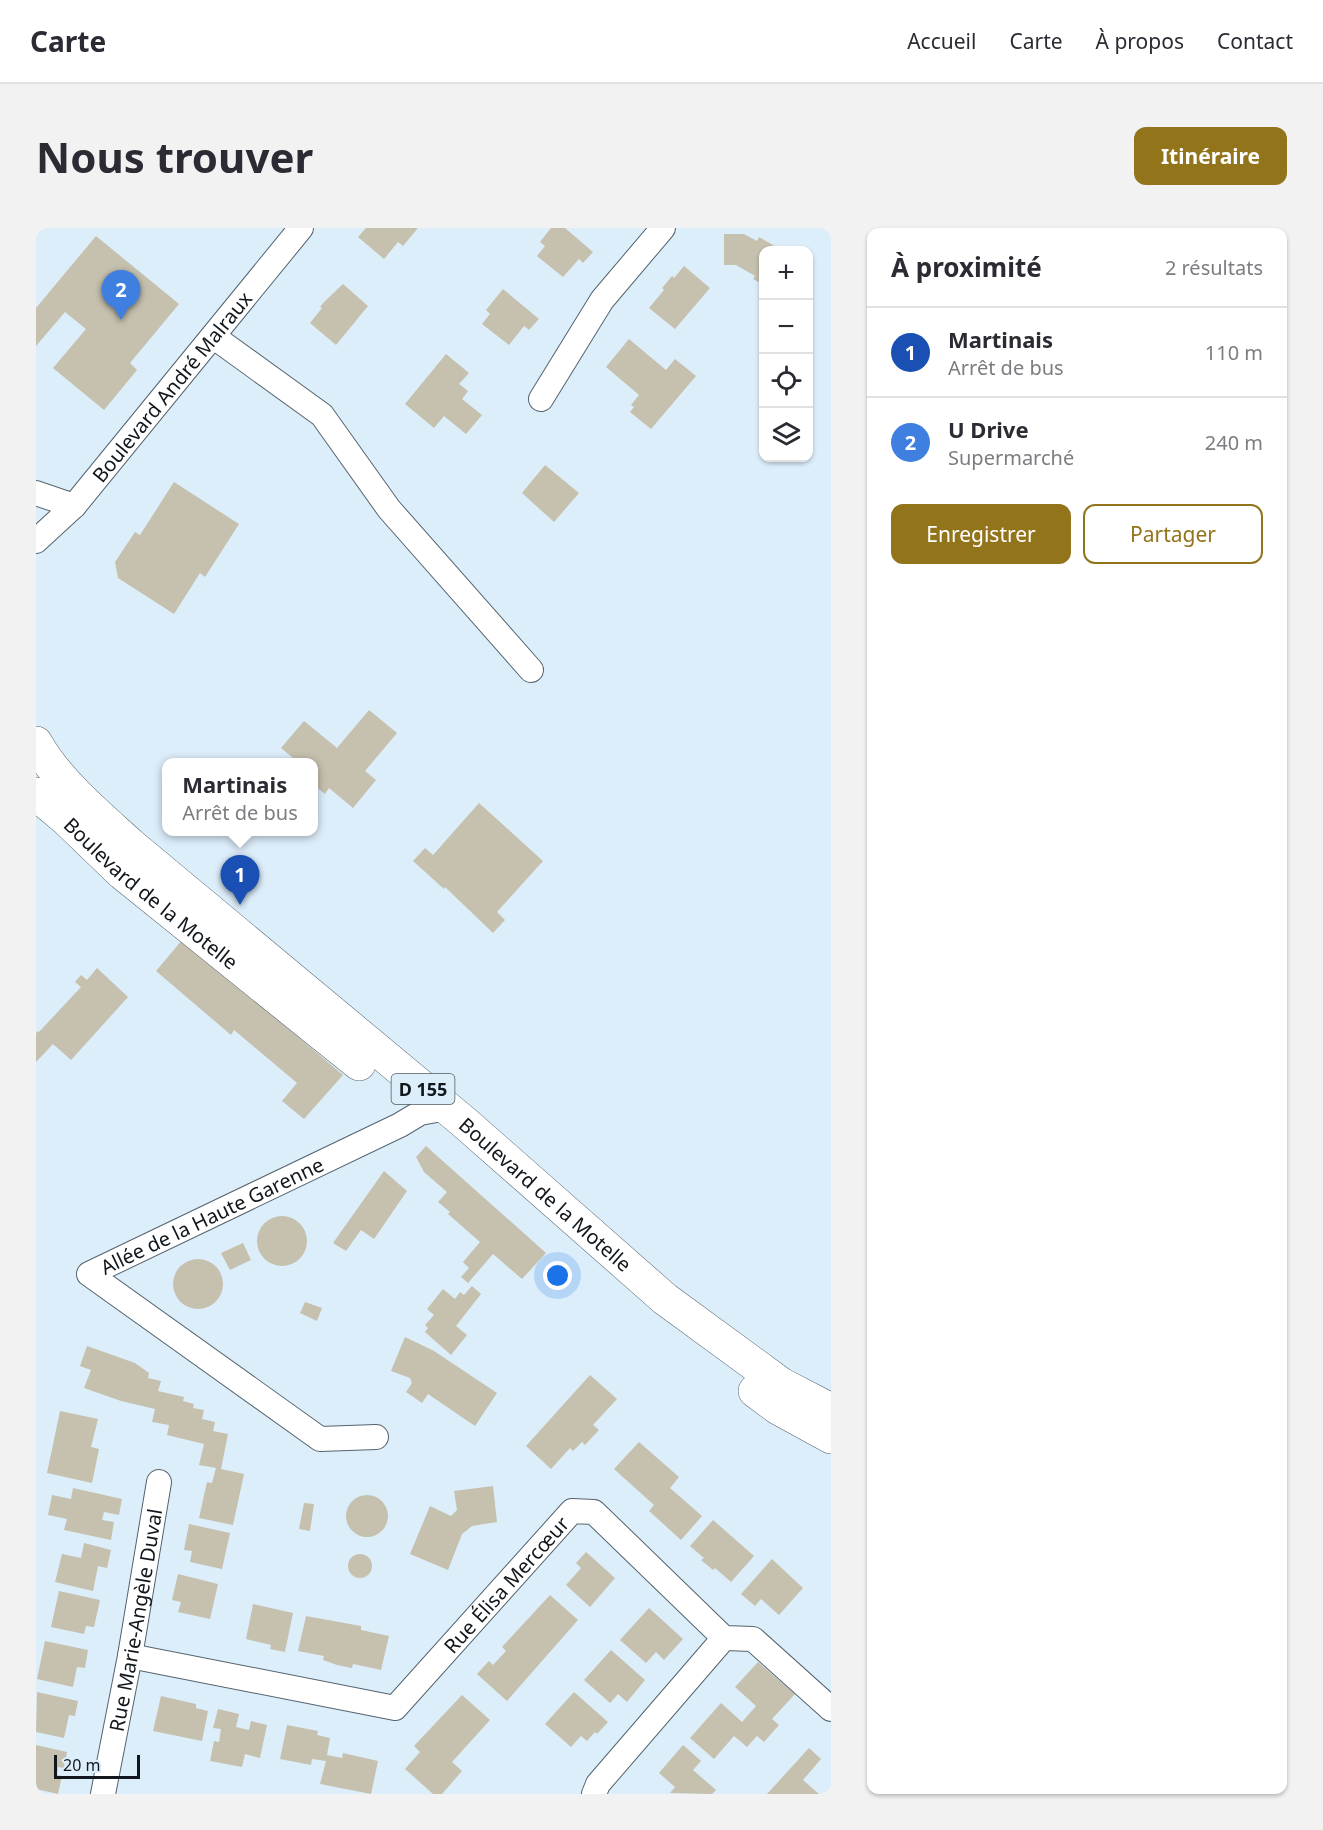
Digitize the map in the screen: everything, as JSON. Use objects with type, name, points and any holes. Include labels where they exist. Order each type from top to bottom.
[{"type":"main road","name":"Boulevard de la Motelle","points":[[36,743],[42,754],[88,807],[433,1111],[663,1325],[778,1408],[831,1437]]},
{"type":"main road","name":"Boulevard de la Motelle","points":[[36,794],[67,820],[122,873],[433,1111],[665,1299],[781,1384],[831,1410]]},
{"type":"street","name":"Boulevard André Malraux","points":[[36,541],[74,506],[301,228]]},
{"type":"street","points":[[541,399],[602,300],[663,228]]},
{"type":"street","points":[[214,337],[322,415],[390,509],[531,670]]},
{"type":"street","points":[[36,494],[74,506]]},
{"type":"street","name":"Allée de la Haute Garenne","points":[[376,1437],[320,1439],[89,1274],[433,1111]]},
{"type":"street","name":"Rue Marie-Angèle Duval","points":[[103,1794],[130,1656],[159,1482]]},
{"type":"street","name":"Rue Élisa Mercœur","points":[[130,1656],[395,1708],[572,1511],[594,1512],[724,1638]]},
{"type":"street","points":[[594,1794],[598,1784],[724,1638],[753,1639],[831,1709]]},
{"type":"building","points":[[366,228],[418,228],[403,246],[398,242],[384,259],[358,237]]},
{"type":"building","points":[[551,228],[565,228],[593,252],[583,263],[579,259],[563,277],[537,256],[545,246],[540,242]]},
{"type":"building","points":[[724,234],[744,234],[757,241],[759,237],[773,245],[759,246],[759,282],[753,279],[755,276],[736,265],[724,265]]},
{"type":"building","points":[[96,236],[179,304],[130,363],[137,370],[104,410],[53,368],[86,329],[65,312],[36,346],[36,308]]},
{"type":"building","points":[[684,266],[710,288],[675,329],[649,308],[672,276],[674,278]]},
{"type":"building","points":[[343,284],[368,306],[336,345],[310,323],[324,302]]},
{"type":"building","points":[[503,289],[539,319],[529,330],[524,326],[509,345],[482,324],[490,314],[486,310]]},
{"type":"building","points":[[629,339],[666,370],[675,359],[696,376],[651,429],[630,412],[634,407],[631,405],[639,395],[606,367]]},
{"type":"building","points":[[446,354],[469,373],[459,384],[468,391],[462,399],[482,415],[466,434],[444,416],[434,428],[405,404]]},
{"type":"building","points":[[545,465],[579,493],[554,522],[522,493]]},
{"type":"building","points":[[174,482],[239,524],[205,577],[200,573],[174,614],[118,578],[115,562],[135,532],[140,535]]},
{"type":"building","points":[[369,710],[397,733],[365,771],[376,780],[353,808],[329,788],[325,794],[318,788],[318,758],[293,758],[281,748],[304,721],[337,748]]},
{"type":"building","points":[[479,803],[543,861],[497,912],[505,920],[493,933],[445,887],[444,889],[413,861],[425,848],[433,855]]},
{"type":"building","points":[[183,939],[343,1075],[304,1119],[282,1101],[297,1083],[234,1030],[231,1035],[156,971]]},
{"type":"building","points":[[97,968],[128,997],[71,1060],[53,1044],[36,1062],[36,1033],[81,987],[75,982],[81,975],[87,980]]},
{"type":"building","points":[[426,1146],[546,1253],[522,1279],[493,1254],[468,1283],[461,1277],[469,1268],[463,1262],[480,1242],[438,1202],[447,1192],[424,1172],[416,1157]]},
{"type":"building","points":[[384,1171],[407,1191],[374,1239],[361,1230],[346,1251],[333,1243]]},
{"type":"building","points":[[282,1216],[291,1218],[302,1227],[307,1241],[305,1250],[296,1261],[282,1266],[273,1264],[262,1255],[257,1241],[259,1232],[268,1221]]},
{"type":"building","points":[[243,1243],[251,1260],[230,1270],[221,1253]]},
{"type":"building","points":[[198,1259],[207,1261],[218,1270],[223,1284],[221,1293],[212,1304],[198,1309],[189,1307],[178,1298],[173,1284],[175,1275],[184,1264]]},
{"type":"building","points":[[472,1286],[481,1294],[456,1326],[467,1335],[451,1355],[425,1332],[428,1328],[425,1325],[434,1315],[427,1309],[443,1289],[455,1299],[460,1292],[464,1295]]},
{"type":"building","points":[[305,1302],[322,1308],[317,1321],[300,1313]]},
{"type":"building","points":[[405,1337],[434,1351],[497,1393],[475,1426],[428,1394],[422,1403],[406,1392],[412,1383],[410,1378],[391,1371]]},
{"type":"building","points":[[87,1346],[135,1363],[149,1373],[148,1378],[161,1381],[158,1391],[184,1397],[183,1401],[194,1404],[193,1408],[204,1410],[202,1419],[215,1422],[213,1431],[228,1434],[221,1469],[244,1474],[233,1525],[199,1518],[207,1482],[212,1483],[216,1468],[199,1465],[204,1444],[167,1435],[169,1425],[152,1422],[155,1409],[121,1401],[84,1388],[91,1370],[80,1366]]},
{"type":"building","points":[[590,1375],[617,1399],[593,1425],[599,1430],[585,1445],[582,1442],[573,1451],[570,1448],[551,1469],[526,1446]]},
{"type":"building","points":[[60,1411],[98,1419],[91,1447],[99,1449],[92,1483],[47,1473]]},
{"type":"building","points":[[639,1442],[679,1477],[670,1488],[702,1516],[681,1540],[649,1511],[654,1505],[614,1469]]},
{"type":"building","points":[[493,1486],[497,1522],[472,1526],[462,1534],[448,1570],[410,1554],[430,1506],[451,1516],[457,1510],[454,1491]]},
{"type":"building","points":[[73,1488],[122,1499],[119,1515],[104,1512],[102,1520],[114,1522],[111,1540],[64,1530],[67,1519],[48,1515],[52,1495],[71,1499]]},
{"type":"building","points":[[367,1495],[382,1501],[388,1516],[382,1531],[367,1537],[352,1531],[346,1516],[352,1501]]},
{"type":"building","points":[[304,1503],[314,1504],[310,1531],[299,1529]]},
{"type":"building","points":[[713,1520],[754,1556],[731,1582],[715,1568],[713,1570],[701,1560],[704,1558],[690,1546]]},
{"type":"building","points":[[189,1524],[230,1533],[222,1569],[190,1562],[192,1551],[184,1550]]},
{"type":"building","points":[[84,1543],[111,1550],[107,1568],[98,1566],[93,1591],[55,1582],[62,1554],[81,1558]]},
{"type":"building","points":[[586,1552],[615,1578],[590,1607],[566,1585],[581,1568],[576,1563]]},
{"type":"building","points":[[360,1554],[368,1558],[372,1566],[368,1574],[360,1578],[352,1574],[348,1566],[352,1558]]},
{"type":"building","points":[[772,1559],[803,1588],[779,1615],[761,1599],[755,1606],[741,1594]]},
{"type":"building","points":[[178,1574],[218,1584],[210,1619],[178,1612],[181,1602],[172,1600]]},
{"type":"building","points":[[59,1591],[100,1600],[94,1627],[86,1626],[84,1634],[51,1627]]},
{"type":"building","points":[[550,1595],[578,1620],[507,1701],[477,1674],[489,1661],[493,1665],[506,1651],[502,1647]]},
{"type":"building","points":[[253,1604],[293,1613],[285,1652],[270,1649],[271,1645],[246,1639]]},
{"type":"building","points":[[649,1608],[683,1639],[664,1660],[656,1652],[646,1663],[620,1640]]},
{"type":"building","points":[[306,1616],[361,1626],[361,1630],[389,1636],[381,1670],[353,1664],[352,1668],[337,1665],[323,1660],[324,1656],[298,1651]]},
{"type":"building","points":[[45,1641],[88,1650],[85,1668],[77,1667],[73,1687],[37,1679]]},
{"type":"building","points":[[611,1650],[645,1680],[627,1702],[618,1694],[610,1703],[584,1680]]},
{"type":"building","points":[[758,1662],[795,1694],[772,1719],[779,1725],[764,1742],[757,1736],[747,1747],[734,1736],[714,1759],[690,1738],[721,1703],[742,1722],[756,1706],[735,1687]]},
{"type":"building","points":[[37,1692],[78,1701],[75,1716],[69,1715],[64,1738],[36,1732]]},
{"type":"building","points":[[574,1692],[608,1722],[587,1741],[581,1736],[571,1747],[545,1724]]},
{"type":"building","points":[[462,1695],[490,1720],[452,1762],[462,1771],[442,1794],[433,1794],[405,1769],[420,1752],[414,1746]]},
{"type":"building","points":[[161,1696],[196,1704],[196,1708],[208,1711],[202,1741],[153,1731]]},
{"type":"building","points":[[218,1709],[239,1714],[236,1727],[249,1730],[251,1721],[267,1725],[260,1758],[245,1754],[242,1767],[210,1761],[214,1741],[219,1742],[221,1729],[213,1728]]},
{"type":"building","points":[[287,1725],[318,1731],[317,1735],[330,1738],[327,1755],[342,1758],[343,1753],[378,1761],[371,1794],[320,1784],[326,1761],[312,1759],[311,1765],[280,1759]]},
{"type":"building","points":[[36,1745],[67,1752],[64,1768],[58,1767],[57,1775],[62,1776],[58,1794],[36,1789]]},
{"type":"building","points":[[683,1745],[701,1761],[693,1770],[716,1790],[712,1794],[670,1793],[675,1787],[659,1773]]},
{"type":"building","points":[[809,1748],[821,1759],[803,1780],[819,1794],[767,1794]]},
{"type":"place","name":"U Drive","points":[[121,320]]},
{"type":"place","name":"Martinais","points":[[240,905]]}]
